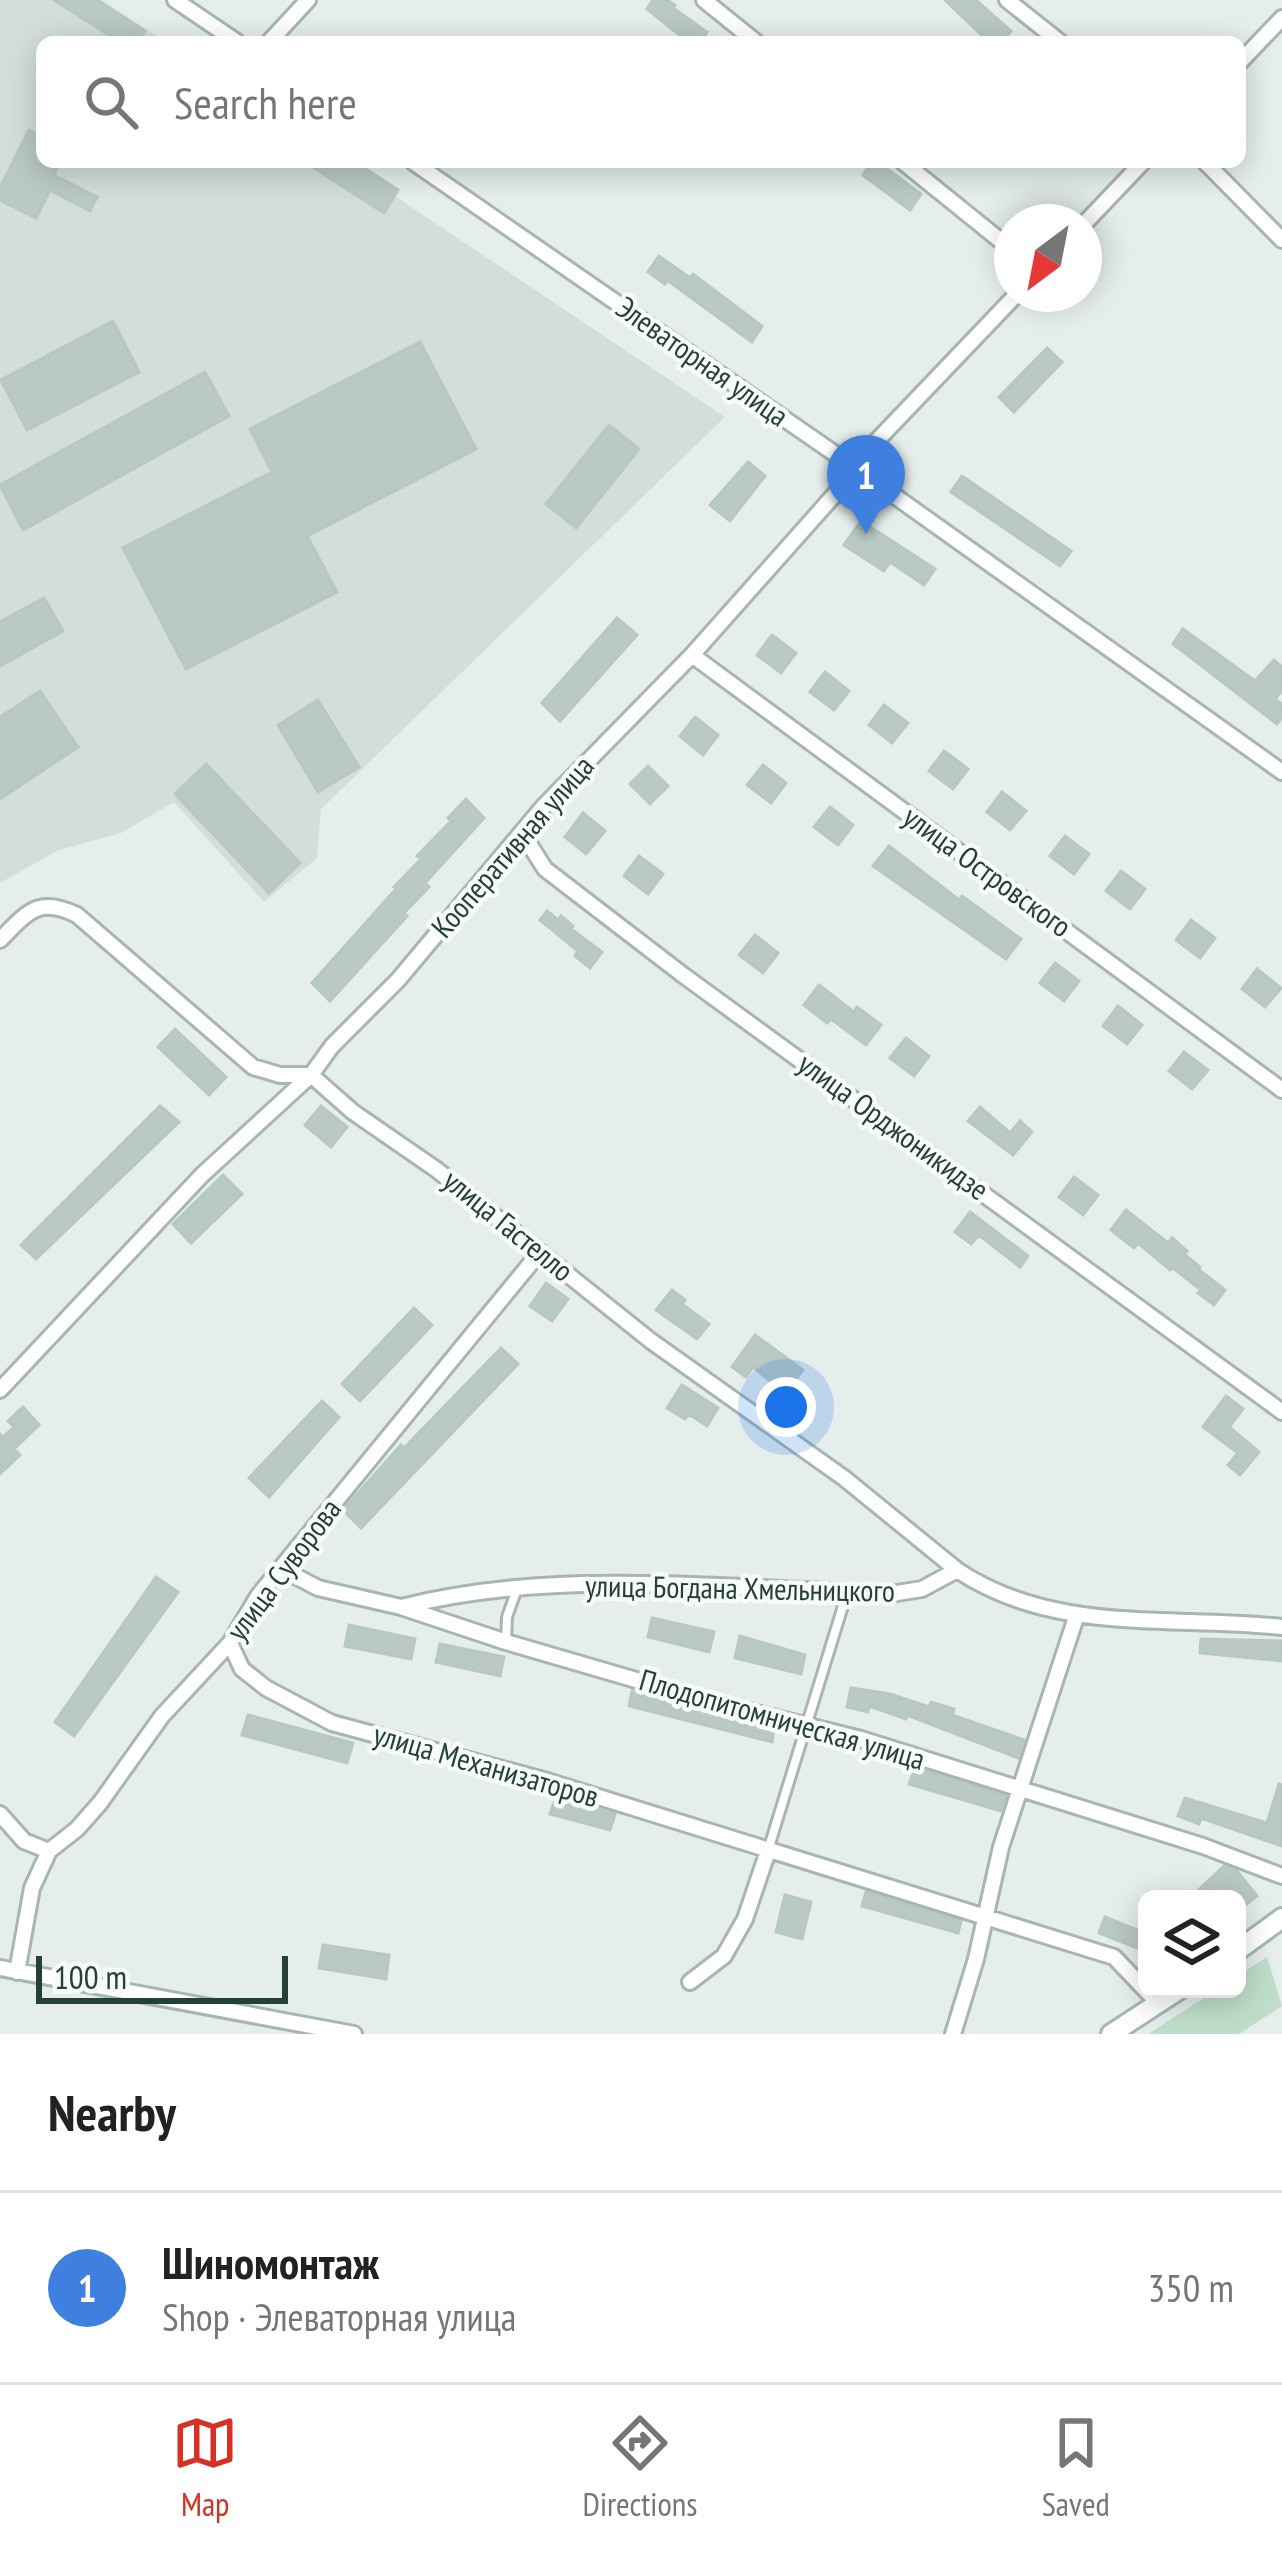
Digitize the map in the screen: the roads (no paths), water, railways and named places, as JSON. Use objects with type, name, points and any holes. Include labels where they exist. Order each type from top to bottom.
[{"type":"main road","points":[[1246,1944],[1282,1918]]},
{"type":"main road","points":[[1111,2034],[1166,1998]]},
{"type":"street","points":[[175,0],[228,36]]},
{"type":"street","points":[[275,36],[308,0]]},
{"type":"street","points":[[704,0],[749,36]]},
{"type":"street","points":[[1007,0],[1052,36]]},
{"type":"street","points":[[1246,56],[1282,18]]},
{"type":"street","name":"Элеваторная улица","points":[[422,168],[854,467],[1282,772]]},
{"type":"street","points":[[911,168],[994,235]]},
{"type":"street","points":[[1102,205],[1138,168]]},
{"type":"street","points":[[1211,168],[1282,240]]},
{"type":"street","name":"Кооперативная улица","points":[[0,1390],[202,1175],[311,1075],[543,807],[692,655],[854,467],[1000,312]]},
{"type":"street","name":"улица Островского","points":[[692,655],[1282,1090]]},
{"type":"street","name":"улица Орджоникидзе","points":[[531,825],[528,842],[534,856],[562,882],[1282,1412]]},
{"type":"street","points":[[0,940],[25,915],[54,904],[77,915],[253,1067],[280,1075],[311,1075]]},
{"type":"street","name":"улица Гастелло","points":[[311,1075],[352,1112],[437,1170],[651,1341],[844,1478],[957,1570]]},
{"type":"street","name":"улица Суворова","points":[[17,1972],[32,1888],[49,1851],[100,1804],[161,1716],[230,1643],[259,1596],[540,1252]]},
{"type":"street","name":"Плодопитомническая улица","points":[[282,1569],[318,1588],[401,1607],[506,1642],[805,1724],[1203,1846],[1282,1876]]},
{"type":"street","points":[[957,1570],[992,1594],[1077,1614],[1282,1627]]},
{"type":"street","name":"улица Богдана Хмельницкого","points":[[401,1607],[462,1591],[518,1587],[897,1593],[922,1589],[957,1570]]},
{"type":"street","points":[[952,2034],[1001,1847],[1077,1614]]},
{"type":"street","name":"улица Механизаторов","points":[[230,1643],[242,1669],[266,1688],[332,1724],[547,1781],[1114,1957],[1158,2003]]},
{"type":"street","points":[[0,1814],[24,1840],[49,1851]]},
{"type":"street","points":[[690,1982],[724,1956],[746,1919],[769,1848]]},
{"type":"street","points":[[0,1969],[354,2034]]},
{"type":"lane","points":[[506,1642],[507,1617],[518,1587]]},
{"type":"lane","points":[[769,1848],[847,1593]]},
{"type":"place","name":"Шиномонтаж","points":[[866,534]]}]
